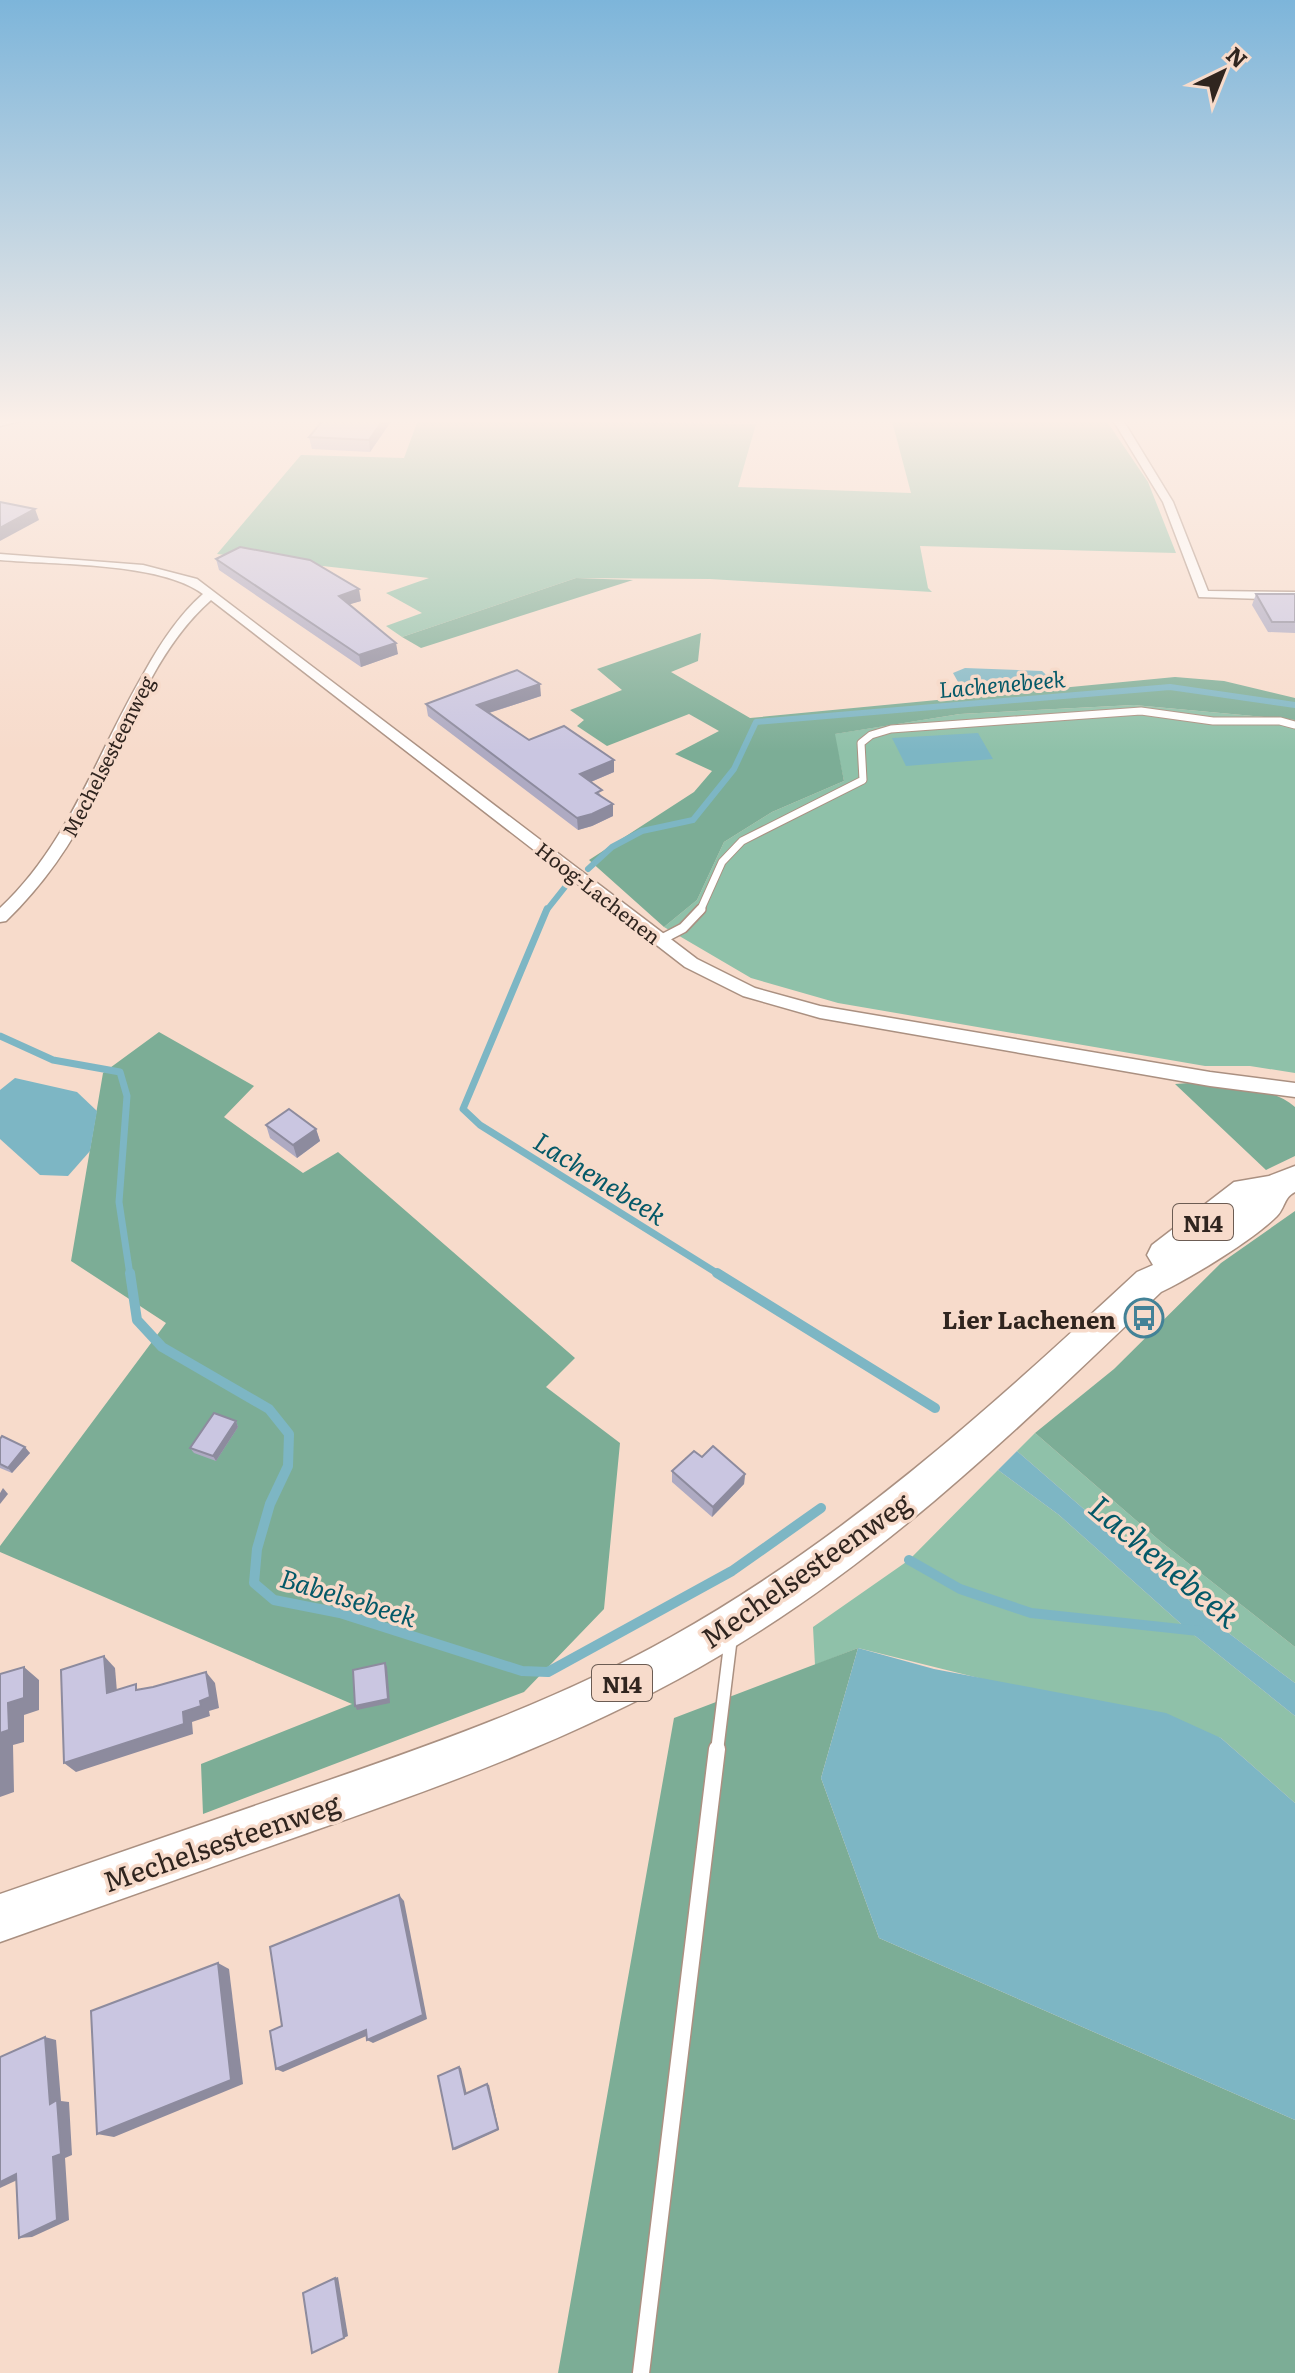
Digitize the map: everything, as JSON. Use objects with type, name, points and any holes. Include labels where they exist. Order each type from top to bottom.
[{"type":"main road","name":"Mechelsesteenweg","points":[[0,1918],[484,1749],[684,1653],[864,1533],[988,1434],[1149,1282],[1175,1270],[1267,1206],[1285,1183]]},
{"type":"street","points":[[1179,531],[1203,594],[1295,596]]},
{"type":"street","name":"Hoog-Lachenen","points":[[0,557],[143,568],[178,575],[212,593],[660,940],[719,979],[820,1012],[1295,1090]]},
{"type":"street","name":"Mechelsesteenweg","points":[[0,917],[52,863],[147,676],[181,624],[212,593]]},
{"type":"street","name":"Hoog-Lachenen","points":[[1266,1086],[1295,1100]]},
{"type":"lane","points":[[660,940],[683,928],[701,910],[722,862],[742,841],[863,780],[861,743],[871,735],[891,729],[1141,711],[1213,721],[1295,725]]},
{"type":"lane","points":[[641,2373],[732,1623]]},
{"type":"green space","points":[[237,531],[1167,531],[1176,553],[920,546],[928,588],[932,592],[710,579],[576,578],[402,637],[386,626],[422,613],[386,593],[429,578],[217,554]]},
{"type":"green space","points":[[576,578],[633,580],[421,648],[402,637]]},
{"type":"green space","points":[[701,633],[698,661],[671,672],[750,718],[1175,677],[1224,681],[1295,698],[1295,720],[1134,705],[960,714],[835,734],[844,781],[772,812],[724,842],[697,900],[664,927],[589,860],[694,792],[712,771],[675,754],[719,731],[689,714],[607,746],[577,726],[584,720],[570,710],[622,690],[597,669]]},
{"type":"green space","points":[[1134,705],[1295,720],[1295,1073],[1250,1066],[1205,1066],[838,1003],[751,978],[664,927],[697,900],[724,842],[772,812],[844,781],[834,734],[960,714]]},
{"type":"green space","points":[[159,1032],[254,1086],[224,1117],[303,1173],[338,1152],[575,1358],[546,1387],[620,1443],[604,1609],[524,1692],[203,1814],[201,1764],[352,1704],[0,1552],[0,1546],[166,1323],[71,1261],[103,1073]]},
{"type":"green space","points":[[1203,1082],[1264,1092],[1295,1107],[1295,1156],[1266,1170],[1175,1084]]},
{"type":"green space","points":[[1295,1211],[1295,1647],[1160,1541],[1035,1433],[1114,1369],[1221,1263]]},
{"type":"green space","points":[[1035,1433],[1160,1541],[1295,1647],[1295,1683],[1214,1622],[1017,1451]]},
{"type":"green space","points":[[998,1470],[1059,1515],[1189,1631],[1295,1716],[1295,1803],[1221,1738],[858,1648],[815,1665],[813,1627],[909,1560]]},
{"type":"green space","points":[[858,1648],[821,1778],[879,1938],[1295,2120],[1295,2373],[558,2373],[674,1718]]},
{"type":"water","points":[[965,668],[1042,671],[1054,682],[1030,687],[962,689],[953,673]]},
{"type":"water","points":[[978,733],[993,759],[906,766],[892,738]]},
{"type":"water","points":[[15,1078],[77,1092],[97,1111],[90,1151],[68,1176],[40,1175],[0,1139],[0,1090]]},
{"type":"water","points":[[1017,1451],[1214,1622],[1295,1683],[1295,1716],[1189,1631],[1059,1515],[998,1470]]},
{"type":"water","points":[[858,1648],[934,1669],[1166,1713],[1221,1738],[1295,1803],[1295,2120],[879,1938],[821,1778]]},
{"type":"building","points":[[240,547],[310,560],[359,589],[339,596],[396,643],[359,655],[216,559]]},
{"type":"building","points":[[1256,594],[1295,594],[1295,622],[1272,622]]},
{"type":"building","points":[[517,670],[540,684],[477,705],[529,740],[564,726],[614,760],[580,774],[602,790],[596,793],[613,804],[577,818],[426,704]]},
{"type":"building","points":[[289,1109],[316,1129],[293,1145],[266,1125]]},
{"type":"building","points":[[214,1413],[236,1421],[213,1456],[190,1448]]},
{"type":"building","points":[[2,1436],[25,1447],[8,1468],[0,1464]]},
{"type":"building","points":[[713,1446],[745,1474],[713,1507],[672,1471],[694,1451],[702,1457]]},
{"type":"building","points":[[104,1656],[107,1693],[136,1684],[136,1690],[153,1687],[206,1672],[210,1697],[200,1701],[201,1706],[183,1712],[184,1724],[64,1763],[61,1670]]},
{"type":"building","points":[[385,1663],[388,1699],[355,1706],[353,1670]]},
{"type":"building","points":[[24,1667],[24,1698],[8,1703],[9,1730],[0,1733],[0,1674]]},
{"type":"building","points":[[399,1895],[423,2015],[367,2040],[366,2030],[276,2069],[270,2031],[282,2026],[270,1947]]},
{"type":"building","points":[[218,1963],[231,2080],[97,2134],[91,2011]]},
{"type":"building","points":[[45,2037],[50,2104],[57,2100],[61,2154],[53,2157],[57,2220],[19,2238],[16,2174],[0,2182],[0,2057]]},
{"type":"building","points":[[459,2067],[465,2094],[487,2084],[498,2129],[453,2149],[438,2076]]},
{"type":"building","points":[[335,2278],[344,2338],[312,2353],[303,2293]]},
{"type":"waterway","name":"Lachenebeek","points":[[588,869],[612,847],[642,831],[693,820],[734,769],[756,722],[1170,687],[1295,705]]},
{"type":"waterway","name":"Lachenebeek","points":[[546,911],[569,882]]},
{"type":"waterway","name":"Lachenebeek","points":[[546,911],[463,1109],[480,1125],[720,1275]]},
{"type":"waterway","name":"Babelsebeek","points":[[0,1036],[53,1060],[120,1072],[127,1096],[119,1202],[130,1275]]},
{"type":"waterway","name":"Babelsebeek","points":[[130,1273],[137,1320],[162,1347],[269,1409],[289,1434],[288,1466],[270,1504],[257,1549],[254,1583],[274,1600],[340,1613],[522,1671],[548,1672],[732,1571],[821,1508]]},
{"type":"waterway","name":"Lachenebeek","points":[[717,1273],[935,1408]]},
{"type":"waterway","name":"Babelsebeek","points":[[909,1560],[960,1589],[1031,1613],[1199,1631]]},
{"type":"place","name":"Lier Lachenen","points":[[1144,1318]]}]
